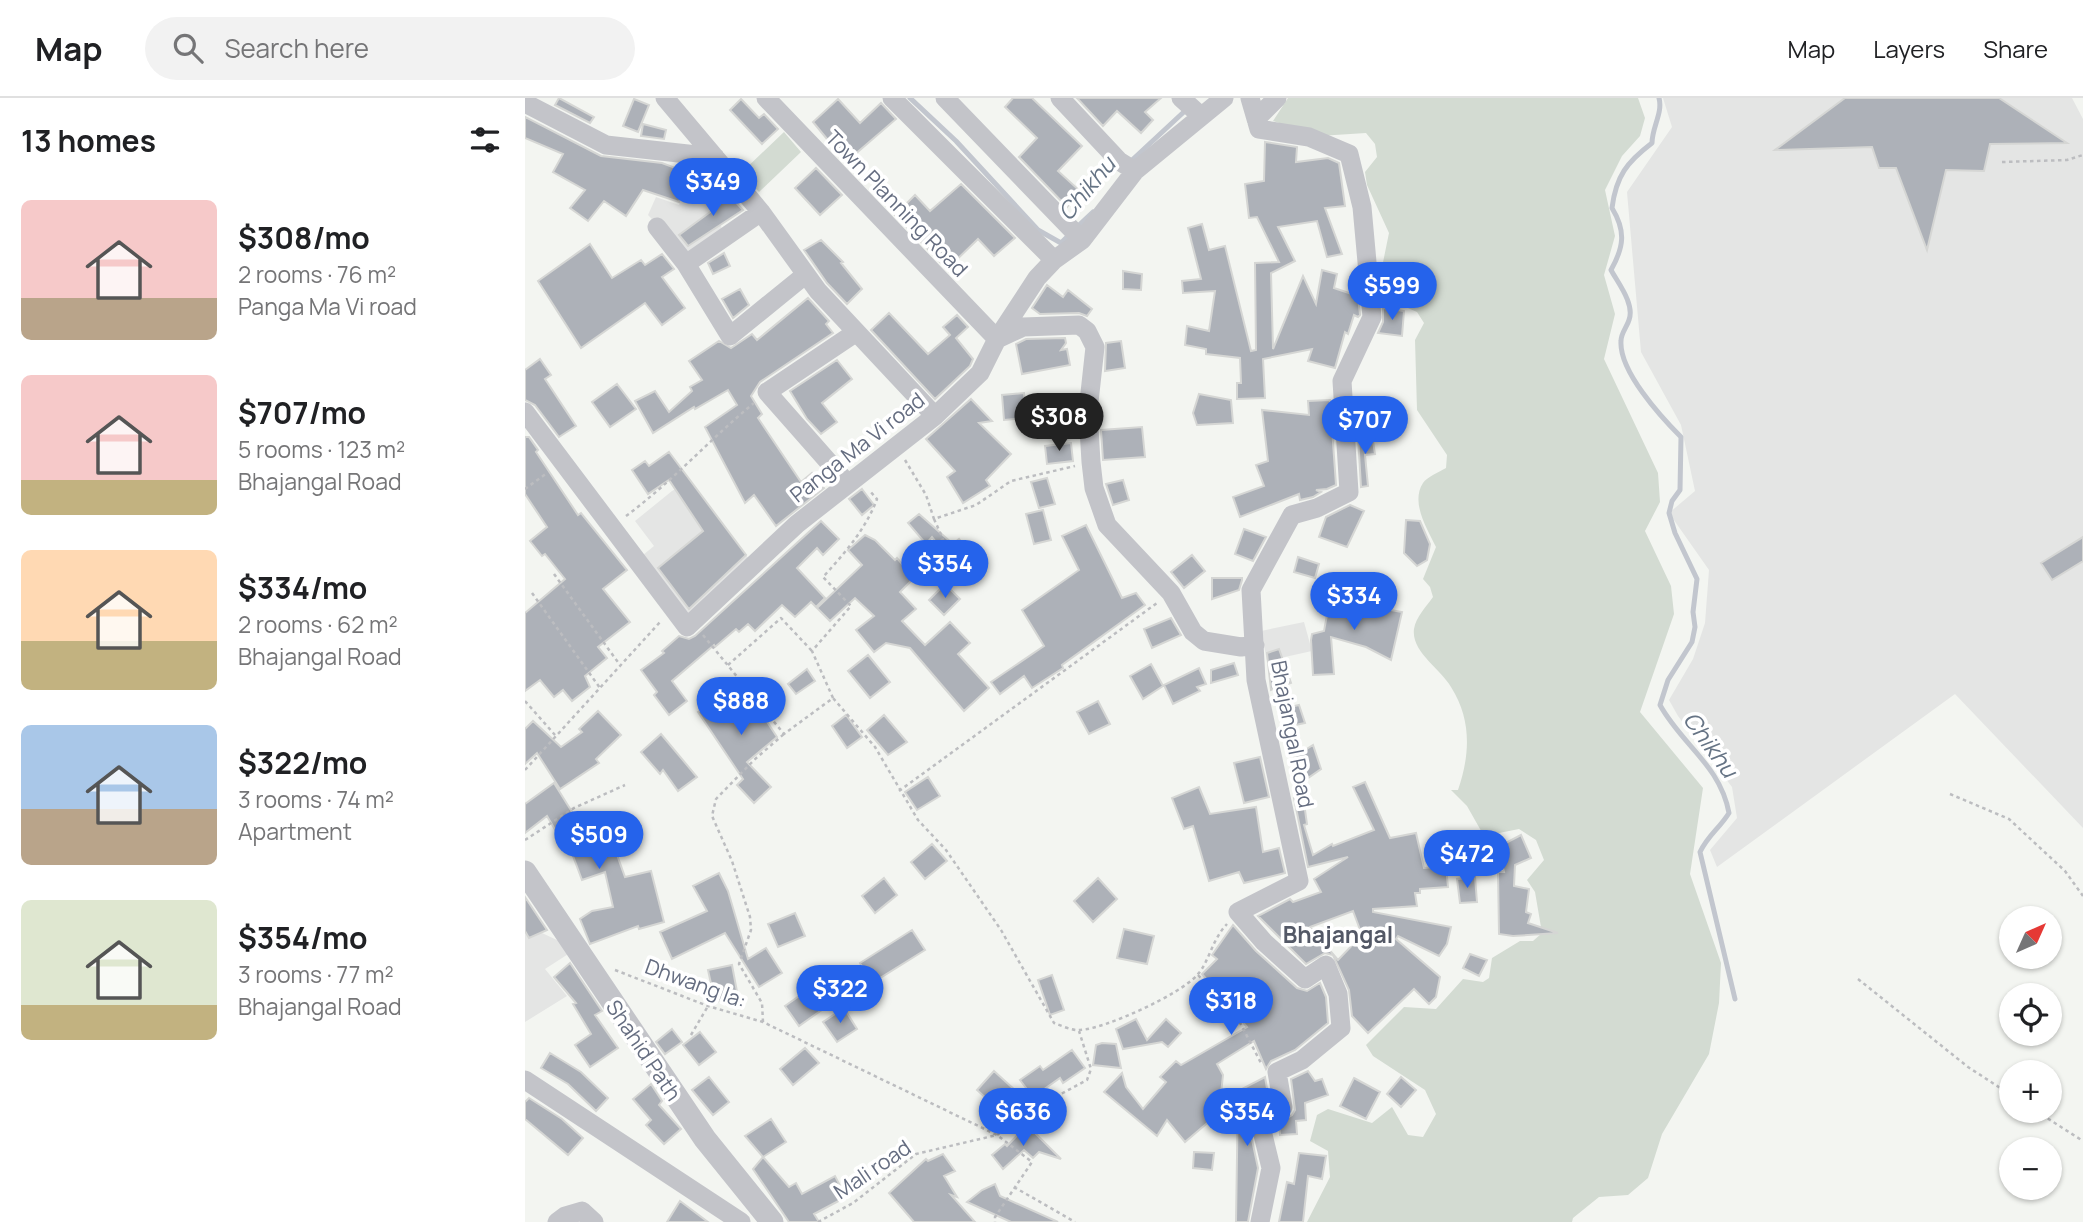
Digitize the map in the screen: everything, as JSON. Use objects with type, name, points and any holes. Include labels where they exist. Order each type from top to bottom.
[{"type":"street","points":[[665,98],[761,212],[805,275],[855,333],[936,416]]},
{"type":"street","name":"Town Planning Road","points":[[765,98],[997,339]]},
{"type":"street","points":[[945,98],[1082,240]]},
{"type":"street","points":[[1060,98],[1119,161],[1135,171]]},
{"type":"street","points":[[1181,98],[1202,116]]},
{"type":"street","name":"Panga Ma Vi road","points":[[687,627],[765,552],[896,445],[936,416],[980,373],[997,339],[1037,278],[1054,260],[1082,240],[1135,171],[1224,98]]},
{"type":"street","points":[[1251,98],[1257,119]]},
{"type":"street","points":[[1257,119],[1277,98]]},
{"type":"street","points":[[895,99],[1054,260]]},
{"type":"street","points":[[525,103],[606,145],[715,157]]},
{"type":"street","name":"Bhajangal Road","points":[[1238,912],[1299,881],[1256,680],[1251,590],[1292,515],[1318,508],[1349,492],[1342,381],[1372,317],[1362,207],[1349,154],[1309,137],[1259,129],[1257,119]]},
{"type":"street","points":[[686,264],[761,212]]},
{"type":"street","points":[[657,227],[686,264],[730,336],[805,275]]},
{"type":"street","points":[[997,339],[1023,327],[1079,325],[1087,331],[1094,347],[1089,411],[1091,463],[1094,488],[1107,525],[1171,593],[1193,632],[1204,641],[1241,647],[1255,645]]},
{"type":"street","points":[[848,484],[767,393],[855,333]]},
{"type":"street","points":[[525,412],[687,627]]},
{"type":"street","name":"Shahid Path","points":[[525,872],[705,1139],[772,1222]]},
{"type":"street","points":[[1238,912],[1264,942],[1305,979],[1326,965],[1338,993],[1341,1028],[1302,1060],[1277,1072],[1283,1107],[1259,1118],[1271,1168],[1260,1222]]},
{"type":"street","points":[[525,1080],[541,1088],[741,1222]]},
{"type":"street","points":[[557,1222],[565,1216],[582,1211],[594,1222]]},
{"type":"path","points":[[2002,162],[2067,160],[2083,155]]},
{"type":"path","points":[[612,526],[658,493],[695,454],[767,393]]},
{"type":"path","points":[[896,445],[926,495],[943,539],[929,552],[939,577]]},
{"type":"path","points":[[525,489],[563,460]]},
{"type":"path","points":[[935,519],[976,505],[1011,481],[1091,463]]},
{"type":"path","points":[[812,651],[851,606],[823,576],[845,553],[870,519],[877,499]]},
{"type":"path","points":[[554,574],[620,665]]},
{"type":"path","points":[[532,593],[600,688]]},
{"type":"path","points":[[899,791],[1171,593]]},
{"type":"path","points":[[525,770],[673,608]]},
{"type":"path","points":[[728,665],[781,618],[812,651],[833,698],[875,747],[918,820],[946,850],[1001,930],[1054,1023],[1079,1031],[1134,1014],[1198,975],[1215,936],[1238,912]]},
{"type":"path","points":[[687,627],[702,634],[785,734]]},
{"type":"path","points":[[763,1022],[762,1003],[739,964],[751,930],[750,918],[732,861],[712,816],[716,799],[754,760],[833,698]]},
{"type":"path","points":[[525,701],[555,736]]},
{"type":"path","points":[[525,840],[574,808],[625,785]]},
{"type":"path","points":[[1950,794],[2009,820],[2065,871],[2083,897]]},
{"type":"path","name":"Dhwang la:","points":[[582,957],[708,1006],[763,1022],[997,1135],[1032,1162],[1014,1187],[995,1222]]},
{"type":"path","points":[[1198,975],[1235,1013],[1259,1057],[1267,1079],[1278,1077]]},
{"type":"path","points":[[1859,979],[1968,1067],[1999,1087]]},
{"type":"path","points":[[691,1035],[708,1006]]},
{"type":"path","name":"Mali road","points":[[818,1222],[853,1203],[916,1154],[997,1135],[1031,1110],[1087,1080],[1091,1069],[1079,1031]]},
{"type":"path","points":[[2055,1123],[2083,1141]]},
{"type":"path","points":[[1014,1187],[1075,1222]]},
{"type":"shaded area","points":[[1288,98],[1638,98],[1645,118],[1640,136],[1622,156],[1605,190],[1615,236],[1604,275],[1615,314],[1604,359],[1658,473],[1660,502],[1645,531],[1671,586],[1674,614],[1640,712],[1703,788],[1690,874],[1721,963],[1719,1003],[1709,1054],[1662,1134],[1648,1178],[1628,1195],[1599,1197],[1573,1218],[1572,1222],[1307,1222],[1330,1177],[1328,1151],[1310,1141],[1317,1115],[1328,1109],[1372,1123],[1392,1107],[1408,1135],[1423,1137],[1436,1114],[1425,1090],[1373,1056],[1366,1045],[1404,1007],[1436,1009],[1463,979],[1483,982],[1489,978],[1492,958],[1520,941],[1533,941],[1542,933],[1535,892],[1527,880],[1544,860],[1536,840],[1519,829],[1484,836],[1467,806],[1451,790],[1458,790],[1467,751],[1463,712],[1451,687],[1422,653],[1414,637],[1417,620],[1433,597],[1430,587],[1423,579],[1436,547],[1419,508],[1419,491],[1427,479],[1446,468],[1447,455],[1417,410],[1415,340],[1424,323],[1417,312],[1385,298],[1380,277],[1389,233],[1367,185],[1365,172],[1377,157],[1375,144],[1366,133],[1319,136],[1273,121]]},
{"type":"shaded area","points":[[1663,98],[2072,98],[2083,119],[2083,828],[1955,694],[1717,867],[1710,850],[1737,818],[1732,787],[1669,700],[1693,659],[1705,623],[1709,570],[1669,513],[1695,491],[1681,425],[1641,352],[1627,192],[1672,127]]},
{"type":"shaded area","points":[[784,132],[801,152],[759,192],[741,173]]},
{"type":"shaded area","points":[[712,170],[723,182],[716,201],[723,235],[689,257],[648,215],[656,197],[679,205],[690,175],[699,174],[701,180],[706,181]]},
{"type":"shaded area","points":[[690,480],[752,563],[688,622],[643,555],[654,546],[635,521]]},
{"type":"shaded area","points":[[1304,622],[1312,651],[1267,661],[1261,631]]},
{"type":"shaded area","points":[[525,925],[576,949],[545,969],[567,996],[525,1022]]},
{"type":"building","points":[[559,98],[594,117],[590,123],[555,105]]},
{"type":"building","points":[[1013,98],[1032,98],[1082,146],[1058,171],[1081,192],[1067,207],[1019,157],[1037,138],[1005,107]]},
{"type":"building","points":[[1077,98],[1161,98],[1145,112],[1153,120],[1141,133],[1117,111],[1103,126]]},
{"type":"building","points":[[1845,98],[1999,98],[2067,143],[1990,144],[1984,171],[1946,170],[1927,250],[1896,168],[1879,168],[1872,147],[1775,150]]},
{"type":"building","points":[[634,99],[649,105],[638,132],[623,126]]},
{"type":"building","points":[[741,99],[759,118],[764,114],[778,129],[762,144],[730,110]]},
{"type":"building","points":[[838,99],[860,123],[881,103],[896,119],[846,162],[813,122]]},
{"type":"building","points":[[525,117],[601,156],[662,163],[689,173],[679,202],[643,190],[626,216],[604,201],[588,221],[570,208],[585,190],[553,172],[563,154],[525,138]]},
{"type":"building","points":[[643,124],[666,130],[664,139],[641,136]]},
{"type":"building","points":[[1265,142],[1297,147],[1296,162],[1328,158],[1339,163],[1345,206],[1325,208],[1342,254],[1327,257],[1317,221],[1278,227],[1295,261],[1271,273],[1273,349],[1303,276],[1316,304],[1322,270],[1337,274],[1334,288],[1358,296],[1360,315],[1354,315],[1348,334],[1345,332],[1335,368],[1308,361],[1312,349],[1263,359],[1265,398],[1237,399],[1237,383],[1241,383],[1240,358],[1206,354],[1206,349],[1185,345],[1187,326],[1209,331],[1215,291],[1183,293],[1182,281],[1201,279],[1188,228],[1202,224],[1209,250],[1225,246],[1251,351],[1256,350],[1255,263],[1279,262],[1257,217],[1249,218],[1245,184],[1264,181]]},
{"type":"building","points":[[816,168],[842,195],[820,215],[795,188]]},
{"type":"building","points":[[961,184],[1015,238],[994,256],[978,239],[947,269],[895,215],[915,195],[930,211]]},
{"type":"building","points":[[720,185],[743,210],[688,246],[679,235],[717,207]]},
{"type":"building","points":[[821,240],[843,262],[841,263],[862,289],[847,304],[827,283],[804,250]]},
{"type":"building","points":[[590,244],[612,278],[641,260],[645,265],[662,254],[674,269],[662,277],[685,308],[662,325],[645,303],[581,348],[538,281]]},
{"type":"building","points":[[724,253],[730,266],[713,274],[708,263]]},
{"type":"building","points":[[1123,271],[1142,274],[1141,290],[1123,289]]},
{"type":"building","points":[[1047,285],[1063,297],[1068,290],[1092,309],[1087,316],[1079,313],[1040,314],[1032,308]]},
{"type":"building","points":[[740,289],[749,305],[733,318],[722,299]]},
{"type":"building","points":[[808,298],[829,321],[826,324],[833,333],[760,382],[751,396],[762,414],[758,418],[801,482],[812,473],[824,488],[776,526],[754,495],[745,503],[705,427],[737,405],[728,390],[695,409],[694,407],[653,433],[635,401],[655,391],[669,412],[692,391],[690,387],[702,380],[689,361],[719,341],[731,348],[752,334],[757,340]]},
{"type":"building","points":[[1383,308],[1404,311],[1402,336],[1378,333],[1383,322]]},
{"type":"building","points":[[889,313],[928,354],[950,335],[943,327],[957,315],[968,327],[956,338],[973,359],[970,366],[935,399],[871,330]]},
{"type":"building","points":[[1065,338],[1066,343],[1061,350],[1067,349],[1070,365],[1022,374],[1016,344],[1026,339]]},
{"type":"building","points":[[1121,341],[1125,368],[1105,371],[1106,343]]},
{"type":"building","points":[[540,359],[551,375],[545,379],[576,426],[559,437],[535,405],[525,400],[525,370]]},
{"type":"building","points":[[837,360],[852,379],[822,403],[837,422],[821,434],[807,419],[790,391]]},
{"type":"building","points":[[617,384],[636,409],[610,427],[592,402]]},
{"type":"building","points":[[1024,393],[1026,418],[1004,420],[1002,395]]},
{"type":"building","points":[[1199,394],[1231,400],[1233,423],[1197,425],[1193,413]]},
{"type":"building","points":[[971,399],[992,421],[979,423],[1011,454],[986,480],[990,486],[963,503],[947,477],[955,471],[926,439]]},
{"type":"building","points":[[1330,400],[1336,485],[1316,490],[1321,492],[1313,497],[1300,500],[1299,494],[1240,517],[1233,497],[1264,486],[1256,465],[1268,461],[1262,410],[1309,415],[1308,401]]},
{"type":"building","points":[[1051,407],[1051,434],[1030,434],[1030,408]]},
{"type":"building","points":[[1142,427],[1145,457],[1103,460],[1101,430]]},
{"type":"building","points":[[1372,435],[1375,454],[1365,455],[1368,486],[1361,487],[1358,436]]},
{"type":"building","points":[[525,437],[529,437],[538,450],[536,452],[578,515],[581,513],[627,570],[603,589],[630,622],[598,647],[607,658],[585,676],[590,687],[572,701],[563,690],[554,697],[540,680],[525,691],[525,613],[565,579],[545,554],[542,556],[530,541],[547,527],[525,494]]},
{"type":"building","points":[[1071,443],[1073,461],[1047,464],[1045,446]]},
{"type":"building","points":[[669,452],[746,555],[689,609],[658,568],[703,531],[669,480],[648,494],[632,470],[645,461],[649,466]]},
{"type":"building","points":[[1047,478],[1055,504],[1039,508],[1031,482]]},
{"type":"building","points":[[1123,480],[1129,500],[1113,505],[1106,484]]},
{"type":"building","points":[[862,489],[874,505],[862,515],[849,499]]},
{"type":"building","points":[[1350,505],[1364,511],[1347,547],[1319,537],[1326,517]]},
{"type":"building","points":[[1043,510],[1051,540],[1034,544],[1026,514]]},
{"type":"building","points":[[919,514],[953,544],[959,539],[979,564],[963,576],[932,537],[926,544],[908,523]]},
{"type":"building","points":[[1406,520],[1420,521],[1430,544],[1427,560],[1417,566],[1404,553]]},
{"type":"building","points":[[821,521],[839,539],[823,555],[817,548],[797,568],[825,598],[816,607],[811,602],[795,617],[782,605],[755,631],[748,624],[739,632],[736,629],[715,647],[714,645],[672,681],[687,701],[669,715],[654,695],[657,692],[641,670],[664,653],[662,651],[679,636],[689,639],[695,636]]},
{"type":"building","points":[[1086,525],[1122,598],[1136,593],[1145,605],[1062,665],[1063,668],[1032,688],[1024,676],[1000,694],[991,682],[1044,646],[1022,610],[1079,570],[1062,536]]},
{"type":"building","points":[[1244,529],[1266,537],[1253,561],[1235,554]]},
{"type":"building","points":[[865,535],[875,540],[895,560],[897,558],[914,578],[900,592],[916,609],[902,621],[925,645],[950,622],[970,643],[958,654],[989,688],[964,711],[910,648],[886,643],[874,652],[856,630],[874,616],[855,598],[830,621],[817,608],[862,565],[848,550]]},
{"type":"building","points":[[2083,537],[2083,561],[2052,580],[2041,563]]},
{"type":"building","points":[[1192,555],[1205,571],[1184,588],[1171,572]]},
{"type":"building","points":[[1298,557],[1319,564],[1315,578],[1294,572]]},
{"type":"building","points":[[1212,578],[1242,580],[1239,590],[1212,599]]},
{"type":"building","points":[[945,584],[960,599],[944,615],[929,600]]},
{"type":"building","points":[[1330,599],[1402,612],[1391,660],[1366,647],[1331,637],[1334,674],[1313,675],[1312,634],[1324,631]]},
{"type":"building","points":[[1171,618],[1181,635],[1152,648],[1144,629]]},
{"type":"building","points":[[1279,649],[1291,683],[1271,690],[1267,653]]},
{"type":"building","points":[[868,655],[890,682],[870,698],[848,671]]},
{"type":"building","points":[[1234,663],[1238,675],[1211,683],[1211,670]]},
{"type":"building","points":[[1151,664],[1163,686],[1143,699],[1130,676]]},
{"type":"building","points":[[1199,668],[1206,684],[1197,687],[1200,691],[1173,704],[1164,685]]},
{"type":"building","points":[[807,669],[815,681],[796,694],[788,684]]},
{"type":"building","points":[[745,688],[777,737],[747,762],[771,787],[754,803],[737,785],[743,779],[698,712],[717,699],[719,702]]},
{"type":"building","points":[[1098,701],[1110,724],[1089,734],[1077,712]]},
{"type":"building","points":[[1299,705],[1305,723],[1290,726],[1286,708]]},
{"type":"building","points":[[598,711],[621,735],[596,759],[599,763],[560,789],[537,753],[525,764],[525,729],[533,721],[561,747],[582,732],[579,729]]},
{"type":"building","points":[[846,715],[862,737],[847,748],[832,726]]},
{"type":"building","points":[[884,715],[907,742],[888,755],[867,730]]},
{"type":"building","points":[[661,734],[697,777],[678,791],[663,770],[660,774],[641,752]]},
{"type":"building","points":[[1313,745],[1321,769],[1308,778],[1294,757]]},
{"type":"building","points":[[1260,757],[1269,797],[1244,803],[1234,763]]},
{"type":"building","points":[[928,777],[940,796],[917,810],[905,792]]},
{"type":"building","points":[[1365,782],[1390,838],[1416,833],[1424,868],[1446,866],[1448,887],[1420,889],[1420,893],[1415,893],[1417,906],[1373,909],[1373,912],[1451,927],[1447,944],[1439,956],[1398,936],[1396,939],[1440,977],[1436,997],[1429,1004],[1414,989],[1368,1033],[1352,1016],[1349,990],[1333,955],[1325,953],[1306,964],[1258,916],[1290,899],[1293,902],[1321,892],[1314,879],[1348,857],[1308,867],[1294,798],[1303,796],[1307,824],[1304,825],[1313,855],[1332,844],[1333,846],[1374,830],[1353,787]],"holes":[[[1353,911],[1362,935],[1338,960],[1310,927]]]},
{"type":"building","points":[[554,783],[592,844],[611,838],[625,877],[651,871],[664,922],[639,929],[638,926],[590,944],[580,919],[592,911],[613,907],[605,872],[582,880],[570,848],[567,850],[547,816],[525,833],[525,804]]},
{"type":"building","points":[[1199,787],[1210,814],[1256,807],[1263,852],[1279,848],[1285,873],[1244,883],[1239,872],[1209,881],[1193,826],[1184,829],[1172,798]]},
{"type":"building","points":[[1521,835],[1531,858],[1515,865],[1514,886],[1529,889],[1526,912],[1531,914],[1528,923],[1558,933],[1513,936],[1499,934],[1498,872],[1504,872],[1498,847]]},
{"type":"building","points":[[932,844],[947,861],[925,879],[911,862]]},
{"type":"building","points":[[719,873],[728,891],[748,959],[766,948],[782,973],[759,987],[725,933],[672,959],[660,932],[707,911],[693,886]]},
{"type":"building","points":[[1475,877],[1477,902],[1460,903],[1457,879]]},
{"type":"building","points":[[884,878],[897,895],[875,913],[862,896]]},
{"type":"building","points":[[1098,878],[1117,899],[1093,922],[1074,901]]},
{"type":"building","points":[[525,897],[547,930],[529,938],[525,931]]},
{"type":"building","points":[[795,913],[805,936],[778,947],[768,924]]},
{"type":"building","points":[[1233,925],[1256,951],[1297,988],[1307,991],[1320,983],[1326,997],[1328,1023],[1295,1050],[1271,1061],[1266,1069],[1254,1041],[1217,1064],[1223,1075],[1219,1113],[1185,1142],[1167,1120],[1157,1136],[1104,1092],[1122,1073],[1126,1087],[1143,1109],[1166,1082],[1160,1077],[1176,1061],[1181,1065],[1247,1027],[1202,974],[1217,959],[1212,955]]},
{"type":"building","points":[[1124,929],[1154,936],[1147,964],[1117,958]]},
{"type":"building","points":[[912,930],[925,950],[872,983],[860,963]]},
{"type":"building","points":[[1470,954],[1487,960],[1479,976],[1463,968]]},
{"type":"building","points":[[570,963],[602,1011],[595,1015],[618,1048],[590,1067],[575,1045],[591,1034],[573,1004],[576,1003],[554,977]]},
{"type":"building","points":[[732,965],[738,997],[715,1002],[708,970]]},
{"type":"building","points":[[1052,975],[1064,1010],[1050,1015],[1038,980]]},
{"type":"building","points":[[812,987],[826,1007],[799,1026],[785,1006]]},
{"type":"building","points":[[844,1008],[857,1029],[837,1042],[823,1022]]},
{"type":"building","points":[[1136,1019],[1147,1040],[1166,1019],[1181,1033],[1168,1047],[1162,1042],[1123,1049],[1116,1029]]},
{"type":"building","points":[[672,1029],[682,1042],[665,1054],[656,1042]]},
{"type":"building","points":[[700,1032],[716,1052],[699,1065],[683,1045]]},
{"type":"building","points":[[1116,1044],[1121,1068],[1093,1065],[1096,1045]]},
{"type":"building","points":[[805,1048],[819,1063],[793,1085],[780,1069]]},
{"type":"building","points":[[1072,1050],[1085,1068],[1063,1083],[1060,1078],[1033,1097],[1020,1080],[1040,1066],[1043,1070]]},
{"type":"building","points":[[550,1053],[581,1072],[608,1098],[596,1111],[568,1084],[541,1068]]},
{"type":"building","points":[[994,1071],[1017,1092],[1000,1111],[977,1090]]},
{"type":"building","points":[[1308,1071],[1315,1081],[1322,1079],[1328,1095],[1305,1103],[1306,1120],[1296,1121],[1297,1134],[1280,1135],[1279,1123],[1295,1110],[1291,1079]]},
{"type":"building","points":[[709,1077],[729,1102],[713,1115],[692,1090]]},
{"type":"building","points":[[1265,1077],[1269,1100],[1253,1107],[1247,1116],[1258,1168],[1248,1222],[1236,1222],[1238,1091]]},
{"type":"building","points":[[1401,1077],[1416,1090],[1401,1107],[1387,1094]]},
{"type":"building","points":[[1354,1078],[1380,1092],[1366,1119],[1340,1106]]},
{"type":"building","points":[[651,1084],[662,1101],[659,1105],[681,1129],[664,1144],[646,1125],[651,1120],[633,1099]]},
{"type":"building","points":[[529,1098],[562,1119],[583,1138],[568,1155],[525,1119],[525,1102]]},
{"type":"building","points":[[771,1119],[786,1142],[763,1157],[745,1136]]},
{"type":"building","points":[[1027,1125],[1061,1159],[1039,1152],[1033,1158],[1024,1150],[1003,1169],[992,1155],[1005,1144],[1007,1146]]},
{"type":"building","points":[[1194,1152],[1214,1153],[1212,1170],[1193,1168]]},
{"type":"building","points":[[1299,1153],[1326,1156],[1322,1179],[1308,1176],[1303,1222],[1279,1222],[1287,1182],[1294,1184]]},
{"type":"building","points":[[943,1154],[955,1171],[944,1176],[957,1197],[951,1195],[975,1222],[914,1222],[889,1193],[926,1159],[928,1161]]},
{"type":"building","points":[[763,1157],[789,1187],[796,1183],[802,1194],[835,1176],[846,1197],[814,1214],[819,1222],[789,1222],[753,1169]]},
{"type":"building","points":[[995,1184],[1000,1196],[1058,1222],[1011,1222],[967,1202]]},
{"type":"building","points":[[680,1201],[708,1222],[667,1222]]},
{"type":"waterway","name":"Chikhu","points":[[910,98],[956,141],[1038,230],[1061,243],[1070,234]]},
{"type":"waterway","name":"Chikhu","points":[[1659,98],[1660,109],[1652,143],[1629,163],[1616,187],[1612,208],[1620,224],[1622,239],[1619,254],[1611,270],[1630,307],[1629,320],[1621,341],[1627,366],[1643,393],[1681,437],[1680,490],[1672,501],[1669,513],[1675,533],[1697,579],[1693,612],[1695,627],[1692,642],[1668,680],[1660,705],[1718,782],[1729,813],[1700,852],[1735,999]]},
{"type":"waterway","name":"Chikhu","points":[[1130,162],[1187,109]]},
{"type":"waterway","name":"Chikhu","points":[[1077,227],[1093,212]]},
{"type":"district","name":"Bhajangal","points":[[1338,934]]}]
